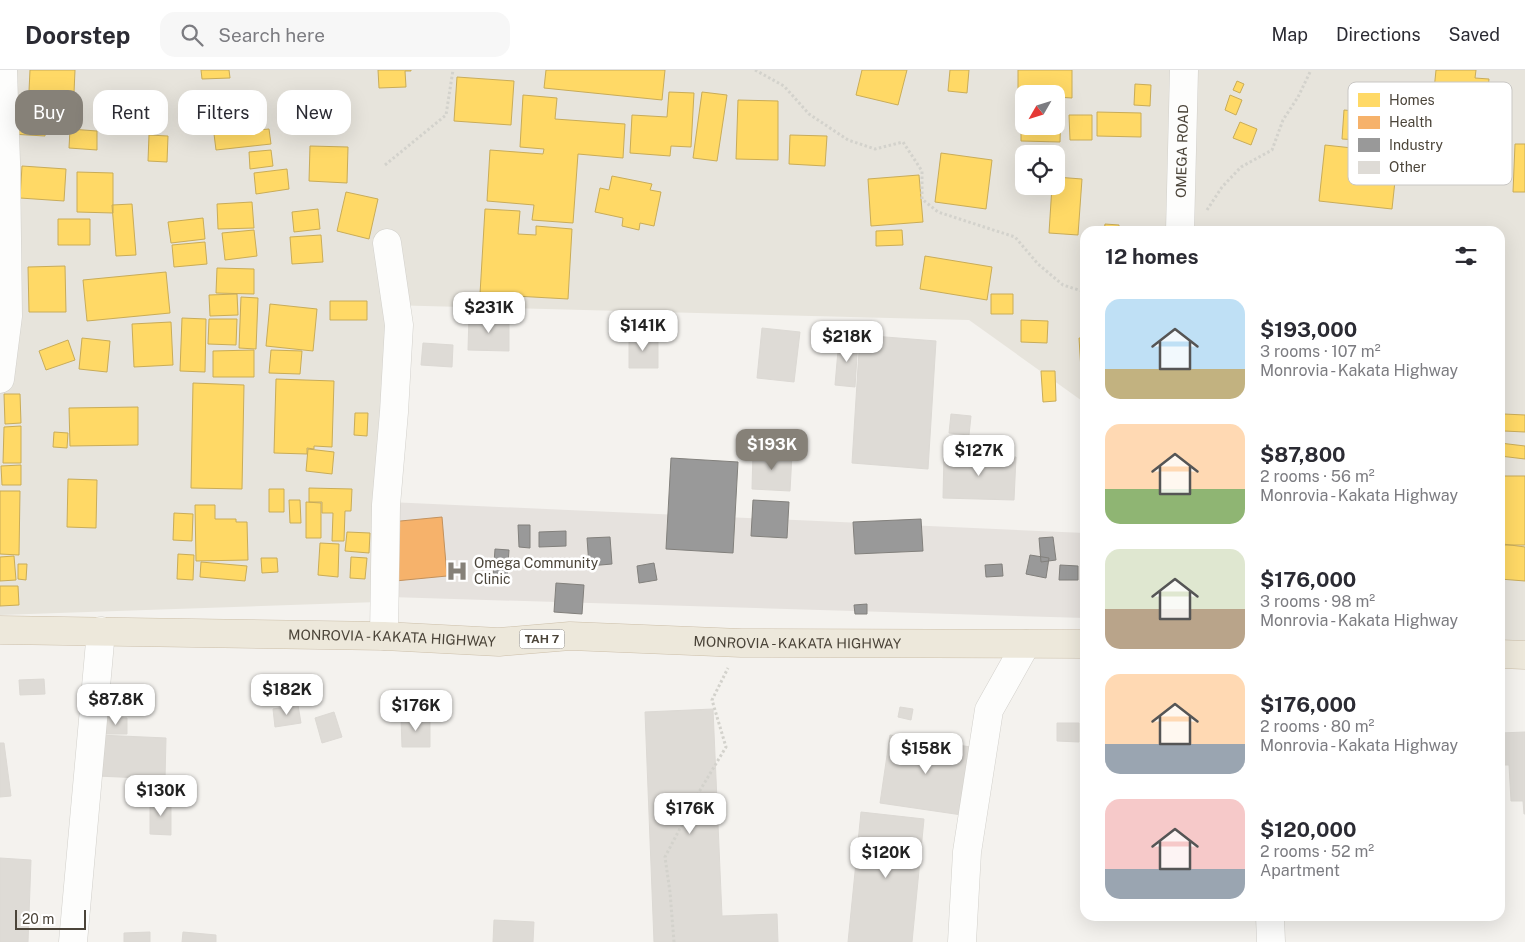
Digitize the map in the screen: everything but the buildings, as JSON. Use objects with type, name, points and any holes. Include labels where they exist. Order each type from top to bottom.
[{"type":"highway","name":"MONROVIA - KAKATA HIGHWAY","points":[[0,630],[384,636],[499,642],[570,636],[741,643],[1080,644]]},
{"type":"highway","points":[[1505,654],[1525,655]]},
{"type":"street","points":[[0,379],[8,316],[3,70]]},
{"type":"street","name":"OMEGA ROAD","points":[[1184,70],[1191,224]]},
{"type":"street","points":[[384,636],[386,505],[399,325],[386,242]]},
{"type":"street","points":[[73,942],[101,632]]},
{"type":"street","points":[[962,942],[967,852],[989,710],[1026,644]]},
{"type":"street","points":[[1270,921],[1271,942]]},
{"type":"path","points":[[385,165],[446,115],[453,70]]},
{"type":"path","points":[[755,70],[784,86],[809,114],[848,140],[875,149],[903,142],[922,171],[922,199],[938,212],[1015,238],[1038,264],[1063,285],[1080,290]]},
{"type":"path","points":[[1191,224],[1241,167],[1272,150],[1283,120],[1298,97],[1311,70]]},
{"type":"path","points":[[674,942],[665,857],[699,792],[726,748],[712,700],[741,643]]},
{"type":"shaded area","points":[[0,70],[1525,70],[1525,652],[1505,654],[1505,226],[1080,226],[1080,399],[969,320],[387,305],[378,602],[0,615]]},
{"type":"shaded area","points":[[389,502],[1080,533],[1080,618],[390,597]]},
{"type":"place","name":"Omega Community Clinic","points":[[457,571]]}]
